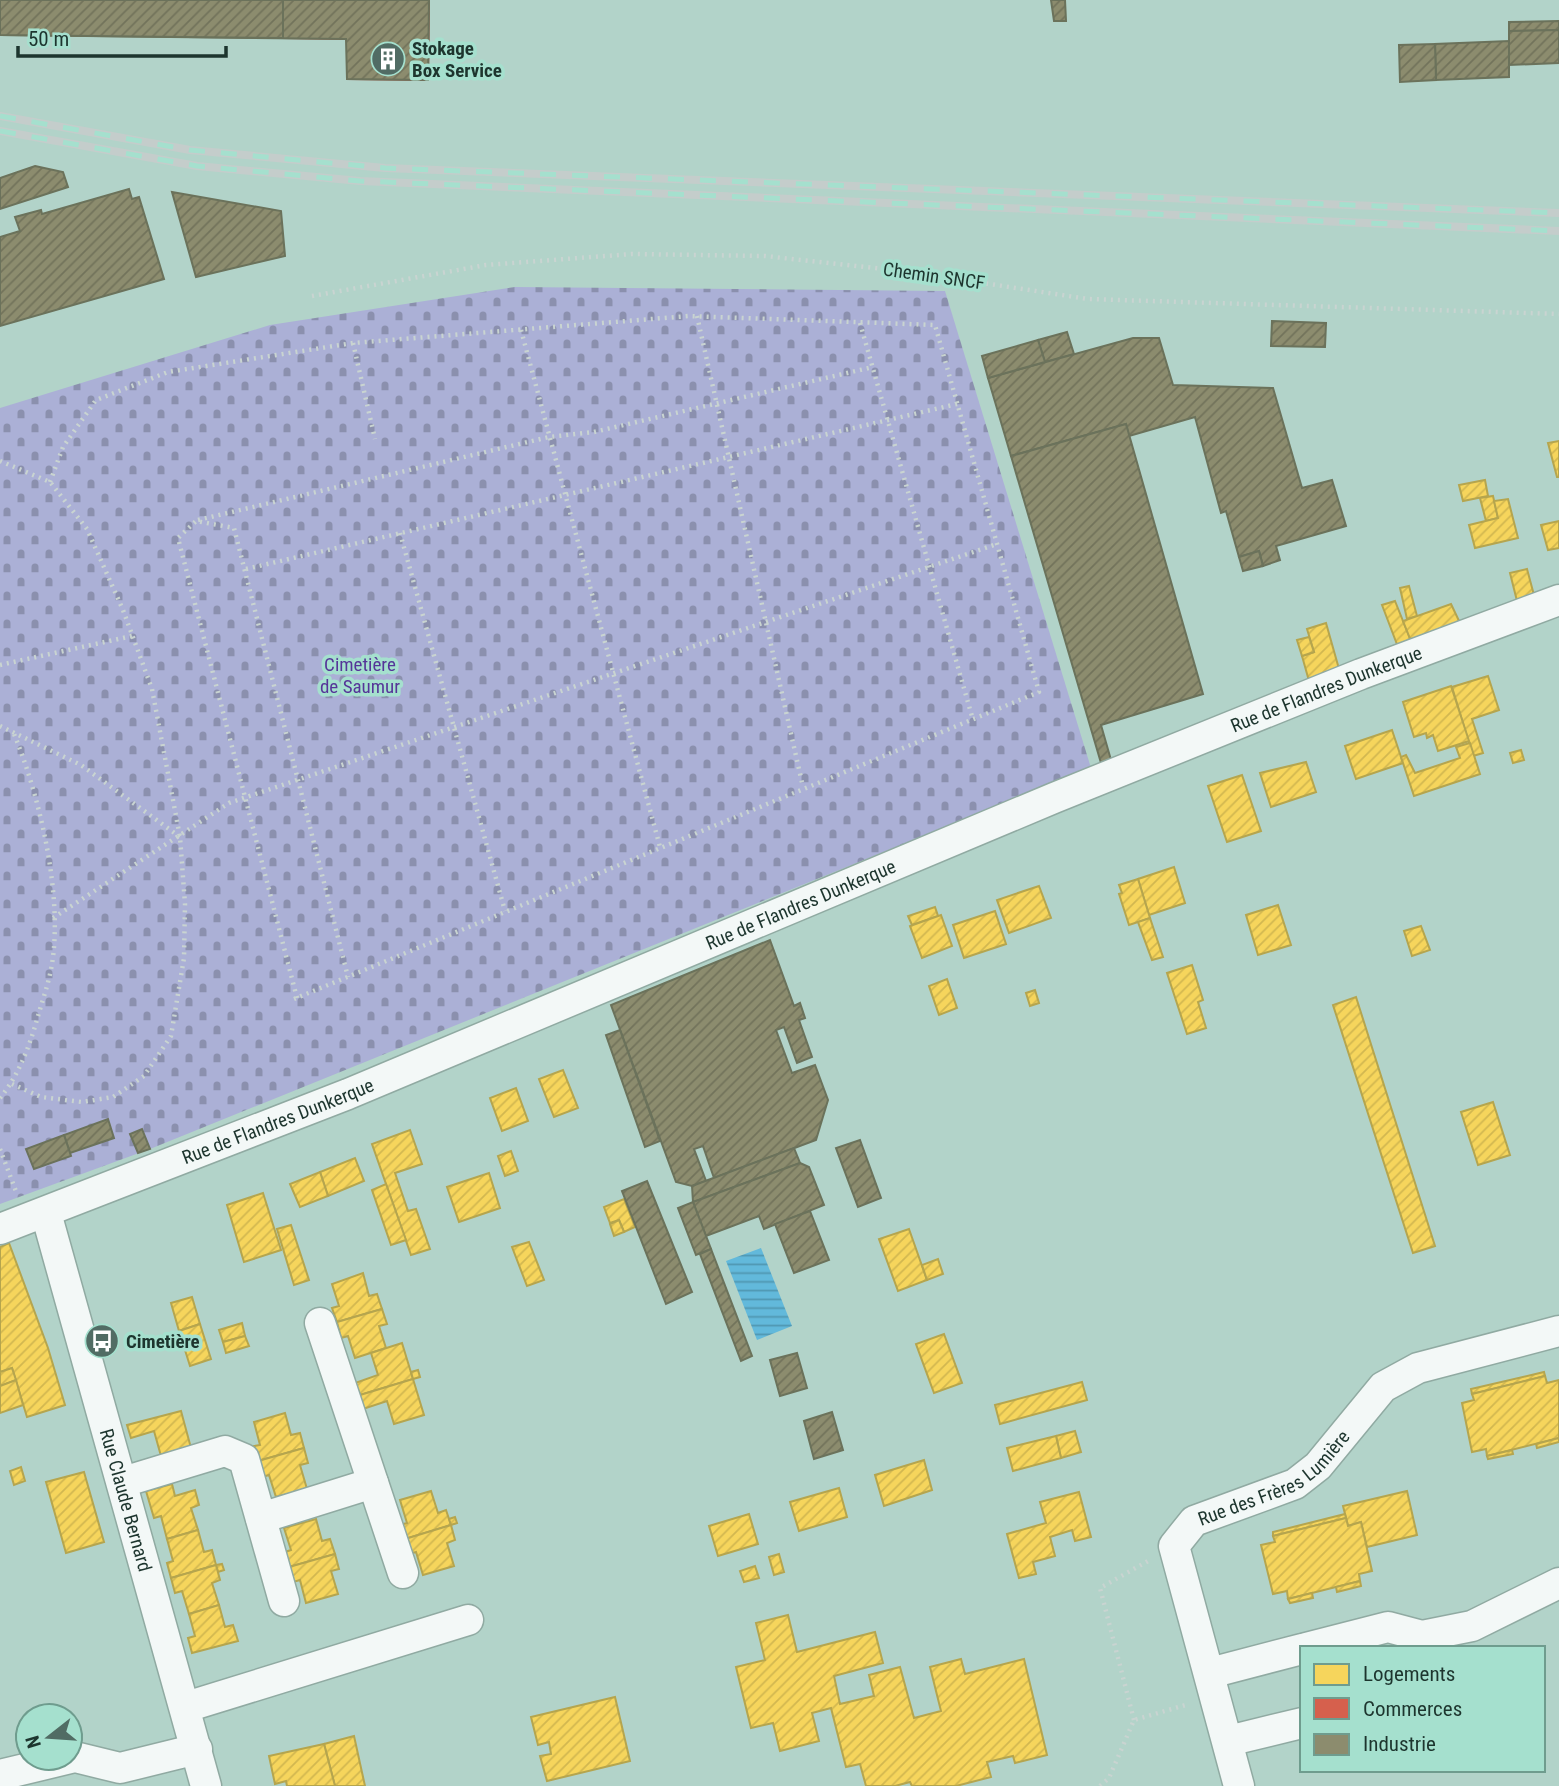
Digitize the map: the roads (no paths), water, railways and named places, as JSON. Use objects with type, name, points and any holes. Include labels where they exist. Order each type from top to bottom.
[{"type":"street","name":"Rue de Flandres Dunkerque","points":[[25,1221],[348,1094],[1067,793],[1360,674],[1559,600]]},
{"type":"street","name":"Rue Claude Bernard","points":[[25,1221],[123,1482],[206,1786]]},
{"type":"street","points":[[320,1323],[403,1573]]},
{"type":"street","name":"Rue des Frères Lumière","points":[[1213,1684],[1174,1546],[1194,1521],[1295,1484],[1318,1466],[1383,1387],[1418,1368],[1559,1331]]},
{"type":"street","points":[[123,1482],[225,1451],[244,1458],[284,1601]]},
{"type":"street","points":[[261,1518],[373,1483]]},
{"type":"street","points":[[1312,1646],[1388,1627],[1422,1636],[1472,1626],[1559,1583]]},
{"type":"street","points":[[186,1707],[468,1620]]},
{"type":"street","points":[[1239,1786],[1213,1684],[1300,1650]]},
{"type":"street","points":[[1228,1741],[1300,1723]]},
{"type":"street","points":[[0,1775],[75,1757],[120,1768],[197,1749]]},
{"type":"railway","points":[[0,116],[190,150],[385,168],[1559,213]]},
{"type":"railway","points":[[0,131],[197,166],[360,181],[1559,231]]},
{"type":"place","name":"Stokage Box Service","points":[[388,59]]},
{"type":"place","name":"Cimetière","points":[[102,1341]]},
{"type":"park label","name":"Cimetière de Saumur","points":[[360,675]]}]
